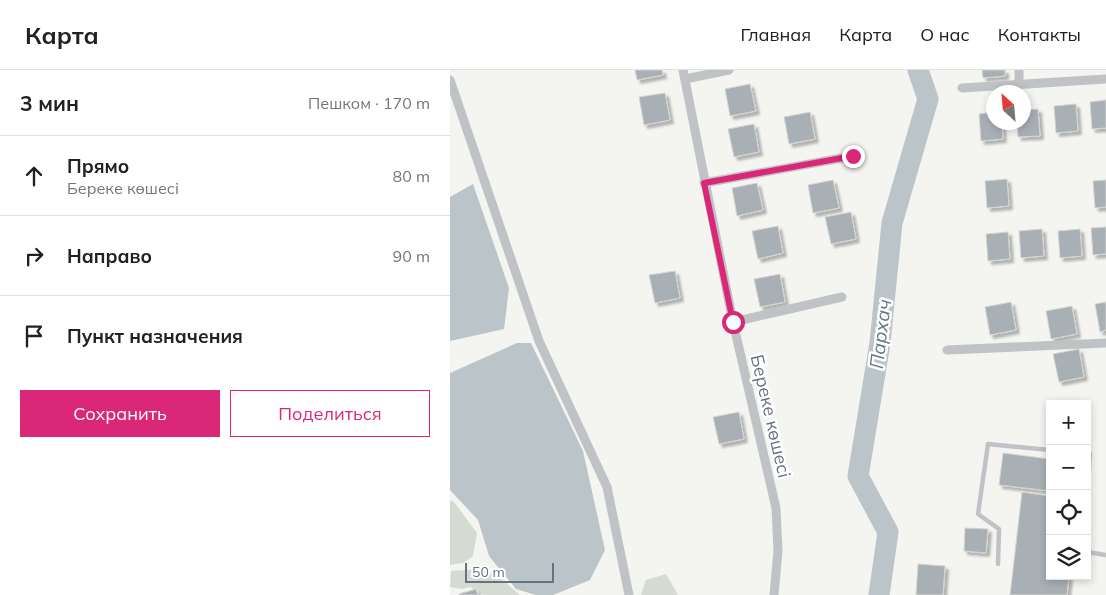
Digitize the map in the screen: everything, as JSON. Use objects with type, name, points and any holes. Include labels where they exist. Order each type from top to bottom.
[{"type":"street","points":[[684,75],[729,70]]},
{"type":"street","points":[[1019,70],[1020,85],[1106,80]]},
{"type":"street","name":"Береке көшесі","points":[[684,75],[733,322],[776,508],[778,552],[774,595]]},
{"type":"street","points":[[450,80],[539,341],[607,487],[629,595]]},
{"type":"street","points":[[962,88],[986,87]]},
{"type":"street","points":[[704,183],[853,156]]},
{"type":"street","points":[[733,322],[842,297]]},
{"type":"street","points":[[947,350],[1106,343]]},
{"type":"lane","points":[[998,564],[999,529],[978,514],[988,444],[1046,450]]},
{"type":"lane","points":[[1091,553],[1106,555]]},
{"type":"shaded area","points":[[473,184],[509,288],[504,329],[450,341],[450,197]]},
{"type":"shaded area","points":[[517,343],[531,343],[583,451],[605,550],[590,580],[553,595],[536,595],[516,589],[489,556],[478,520],[450,490],[450,373]]},
{"type":"shaded area","points":[[450,500],[454,502],[477,533],[473,556],[463,563],[450,565]]},
{"type":"shaded area","points":[[483,569],[504,581],[520,595],[484,595],[470,587],[462,589],[450,587],[451,571]]},
{"type":"shaded area","points":[[666,574],[678,595],[641,595],[646,580]]},
{"type":"building","points":[[635,70],[662,70],[663,75],[637,80]]},
{"type":"building","points":[[982,70],[1005,70],[1005,76],[983,78]]},
{"type":"building","points":[[750,84],[756,111],[730,116],[725,89]]},
{"type":"building","points":[[665,93],[670,120],[644,125],[639,97]]},
{"type":"building","points":[[1106,100],[1106,128],[1092,129],[1090,102]]},
{"type":"building","points":[[1076,104],[1078,131],[1056,133],[1054,106]]},
{"type":"building","points":[[1038,109],[1040,136],[1018,137],[1018,130],[1031,130],[1031,110]]},
{"type":"building","points":[[810,112],[815,139],[789,144],[784,117]]},
{"type":"building","points":[[986,113],[986,130],[1002,130],[1003,139],[981,141],[979,114]]},
{"type":"building","points":[[754,124],[759,152],[734,157],[728,129]]},
{"type":"building","points":[[1007,179],[1009,206],[987,208],[985,181]]},
{"type":"building","points":[[833,180],[839,208],[813,213],[808,185]]},
{"type":"building","points":[[1106,180],[1106,207],[1095,208],[1093,181]]},
{"type":"building","points":[[757,183],[763,210],[737,216],[732,188]]},
{"type":"building","points":[[851,212],[856,239],[831,244],[825,217]]},
{"type":"building","points":[[778,226],[783,253],[758,259],[752,231]]},
{"type":"building","points":[[1106,227],[1106,254],[1093,255],[1091,228]]},
{"type":"building","points":[[1042,229],[1044,256],[1021,258],[1019,231]]},
{"type":"building","points":[[1080,229],[1082,256],[1060,258],[1058,231]]},
{"type":"building","points":[[1008,232],[1010,259],[988,261],[986,234]]},
{"type":"building","points":[[675,271],[680,298],[655,303],[649,275]]},
{"type":"building","points":[[780,274],[785,302],[760,307],[754,279]]},
{"type":"building","points":[[1011,302],[1016,330],[990,335],[985,307]]},
{"type":"building","points":[[1106,302],[1106,330],[1100,332],[1095,304]]},
{"type":"building","points":[[1072,306],[1077,334],[1051,339],[1046,311]]},
{"type":"building","points":[[1079,349],[1084,377],[1059,382],[1053,354]]},
{"type":"building","points":[[739,412],[744,439],[719,444],[713,417]]},
{"type":"building","points":[[1003,453],[1046,458],[1046,491],[999,485]]},
{"type":"building","points":[[1022,492],[1046,495],[1046,580],[1069,580],[1067,595],[1010,595]]},
{"type":"building","points":[[965,528],[988,529],[986,553],[964,551]]},
{"type":"building","points":[[918,564],[945,566],[943,595],[916,595]]},
{"type":"building","points":[[476,589],[478,595],[459,595],[459,594]]},
{"type":"waterway","name":"Пархач","points":[[879,595],[888,532],[858,476],[880,343],[892,223],[928,99],[918,70]]},
{"type":"route","points":[[733,322],[704,183],[853,156]]}]
